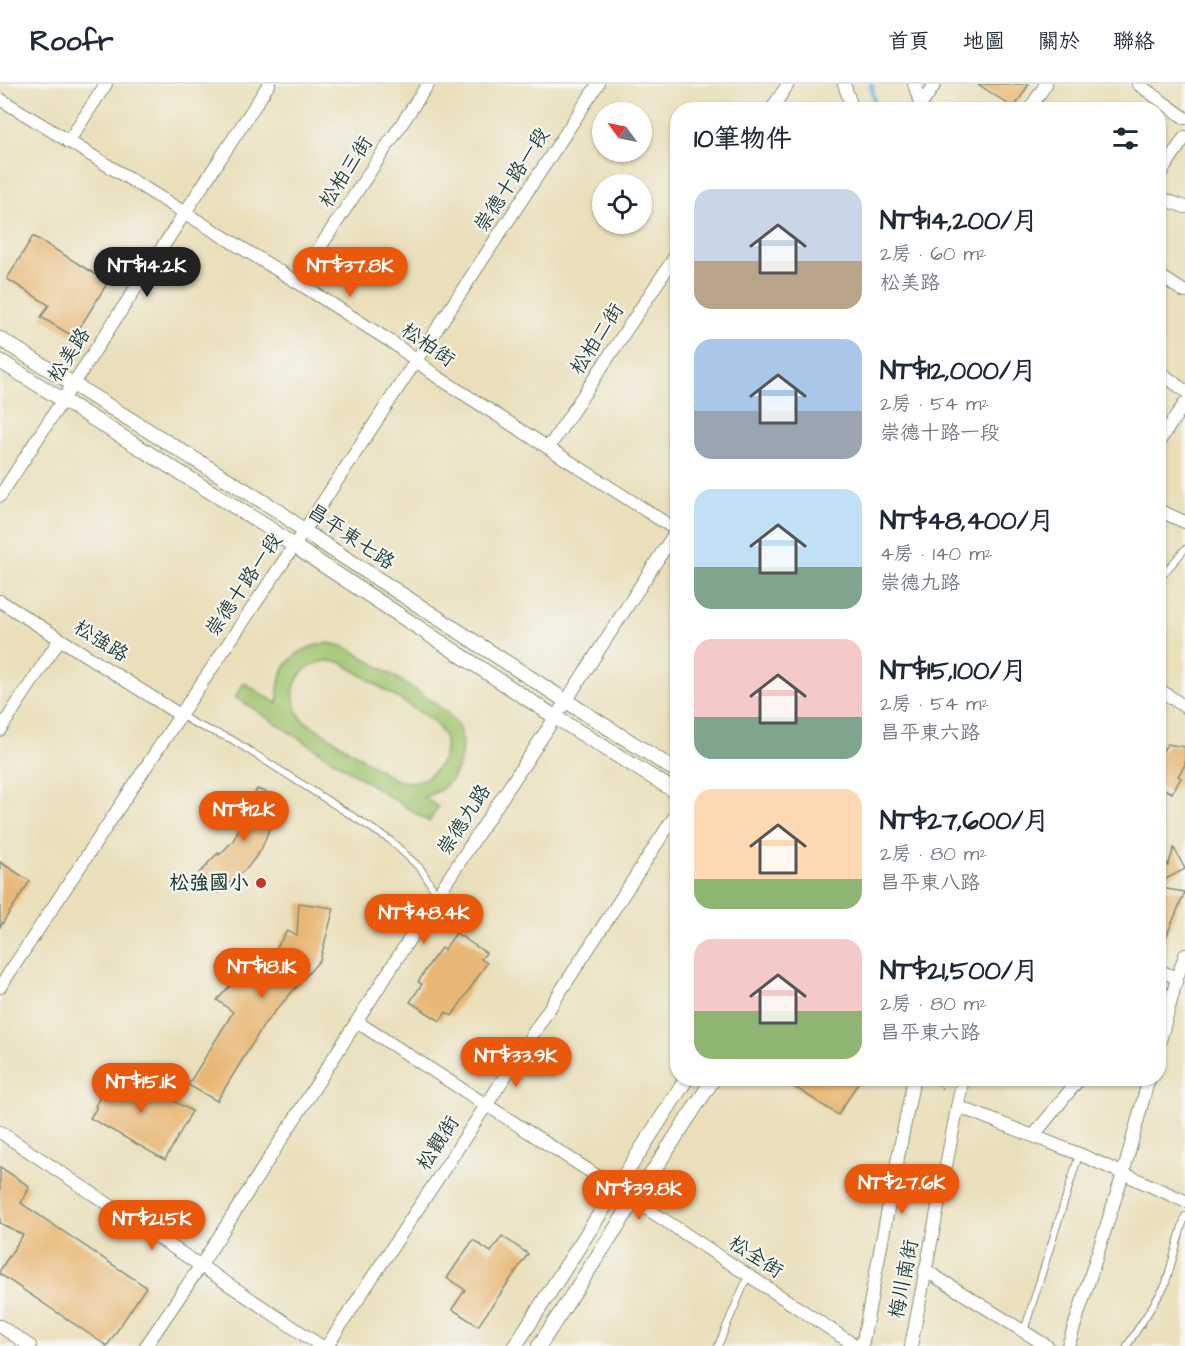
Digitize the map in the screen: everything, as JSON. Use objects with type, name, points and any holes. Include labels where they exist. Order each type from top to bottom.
[{"type":"street","points":[[68,142],[106,84]]},
{"type":"street","name":"松美路","points":[[0,496],[269,84]]},
{"type":"street","name":"松柏三街","points":[[297,282],[428,84]]},
{"type":"street","name":"崇德十路一段","points":[[0,987],[598,84]]},
{"type":"street","points":[[776,102],[788,84]]},
{"type":"street","points":[[844,84],[850,102]]},
{"type":"street","points":[[914,84],[920,102]]},
{"type":"street","points":[[923,102],[936,84]]},
{"type":"street","points":[[1034,102],[1046,84]]},
{"type":"street","points":[[1138,84],[1163,102]]},
{"type":"street","name":"松柏街","points":[[0,99],[297,282],[396,345],[436,376],[670,524]]},
{"type":"street","points":[[1166,104],[1185,118]]},
{"type":"street","points":[[1166,162],[1185,137]]},
{"type":"street","points":[[1166,200],[1185,207]]},
{"type":"street","name":"松柏二街","points":[[549,447],[670,264]]},
{"type":"street","points":[[1166,280],[1185,292]]},
{"type":"street","name":"昌平東七路","points":[[0,339],[280,512],[304,531],[670,767]]},
{"type":"street","name":"昌平東七路","points":[[0,361],[269,528],[555,717],[670,788]]},
{"type":"street","points":[[1166,377],[1185,391]]},
{"type":"street","points":[[1166,431],[1185,403]]},
{"type":"street","points":[[1166,514],[1185,522]]},
{"type":"street","name":"崇德九路","points":[[146,1346],[201,1265],[437,896],[670,541]]},
{"type":"street","name":"松強路","points":[[0,601],[180,715]]},
{"type":"street","points":[[0,730],[60,639]]},
{"type":"street","points":[[1166,694],[1185,707]]},
{"type":"street","name":"松觀街","points":[[327,1346],[670,823]]},
{"type":"street","points":[[1166,1019],[1185,955]]},
{"type":"street","points":[[1166,973],[1177,978]]},
{"type":"street","points":[[357,1022],[616,1188]]},
{"type":"street","points":[[515,1346],[682,1086]]},
{"type":"street","points":[[539,1346],[709,1086]]},
{"type":"street","points":[[862,1346],[912,1086]]},
{"type":"street","name":"梅川南街","points":[[911,1346],[961,1086]]},
{"type":"street","points":[[1034,1135],[1074,1086]]},
{"type":"street","points":[[1068,1346],[1123,1174],[1147,1086]]},
{"type":"street","points":[[957,1106],[1034,1135],[1185,1201]]},
{"type":"street","points":[[0,1132],[321,1346]]},
{"type":"street","name":"松全街","points":[[635,1199],[856,1346]]},
{"type":"street","points":[[925,1270],[1047,1346]]},
{"type":"street","points":[[0,1326],[30,1346]]},
{"type":"lane","points":[[1166,571],[1185,549]]},
{"type":"lane","points":[[180,715],[231,739],[390,840],[421,869],[437,896]]},
{"type":"lane","points":[[1023,1332],[1079,1154]]},
{"type":"lane","points":[[1127,1346],[1165,1286],[1185,1216]]},
{"type":"lane","points":[[718,1346],[748,1275]]},
{"type":"path","points":[[939,1086],[939,1088],[945,1089]]},
{"type":"green space","points":[[329,643],[353,651],[427,698],[452,718],[458,726],[462,749],[457,769],[446,785],[424,797],[438,807],[429,822],[235,697],[244,683],[278,704],[280,680],[289,661],[306,649]],"holes":[[[327,661],[340,662],[432,720],[440,730],[445,741],[444,754],[439,766],[429,776],[415,782],[397,781],[303,720],[294,701],[294,691],[300,675],[307,668],[316,664]]]},
{"type":"building","points":[[978,84],[1029,84],[1018,102],[1005,102]]},
{"type":"building","points":[[33,236],[108,282],[74,337],[41,317],[49,305],[7,279]]},
{"type":"building","points":[[1166,746],[1185,747],[1185,765],[1178,776],[1181,778],[1172,793],[1166,790]]},
{"type":"building","points":[[257,789],[282,798],[261,850],[248,867],[218,893],[199,873],[233,841]]},
{"type":"building","points":[[1174,848],[1185,869],[1166,879],[1166,862],[1168,866]]},
{"type":"building","points":[[0,862],[30,881],[0,927]]},
{"type":"building","points":[[1166,889],[1185,892],[1166,937]]},
{"type":"building","points":[[299,903],[334,908],[320,960],[265,1023],[217,1101],[188,1085],[233,1012],[217,1000],[240,975],[252,985],[285,953],[277,947],[287,931],[297,935]]},
{"type":"building","points":[[456,933],[486,953],[481,959],[487,963],[452,1016],[446,1012],[440,1021],[410,1002],[422,984],[418,982],[432,960],[441,948],[444,950]]},
{"type":"building","points":[[116,1069],[192,1111],[165,1160],[90,1118]]},
{"type":"building","points":[[793,1086],[856,1086],[838,1115]]},
{"type":"building","points":[[0,1167],[29,1186],[21,1203],[146,1287],[107,1346],[0,1274],[0,1270],[23,1235],[0,1223]]},
{"type":"building","points":[[502,1236],[528,1254],[478,1326],[452,1309],[465,1290],[447,1278],[473,1240],[491,1252]]},
{"type":"waterway","points":[[871,84],[875,102]]},
{"type":"place","name":"松強國小","points":[[261,883]]}]
